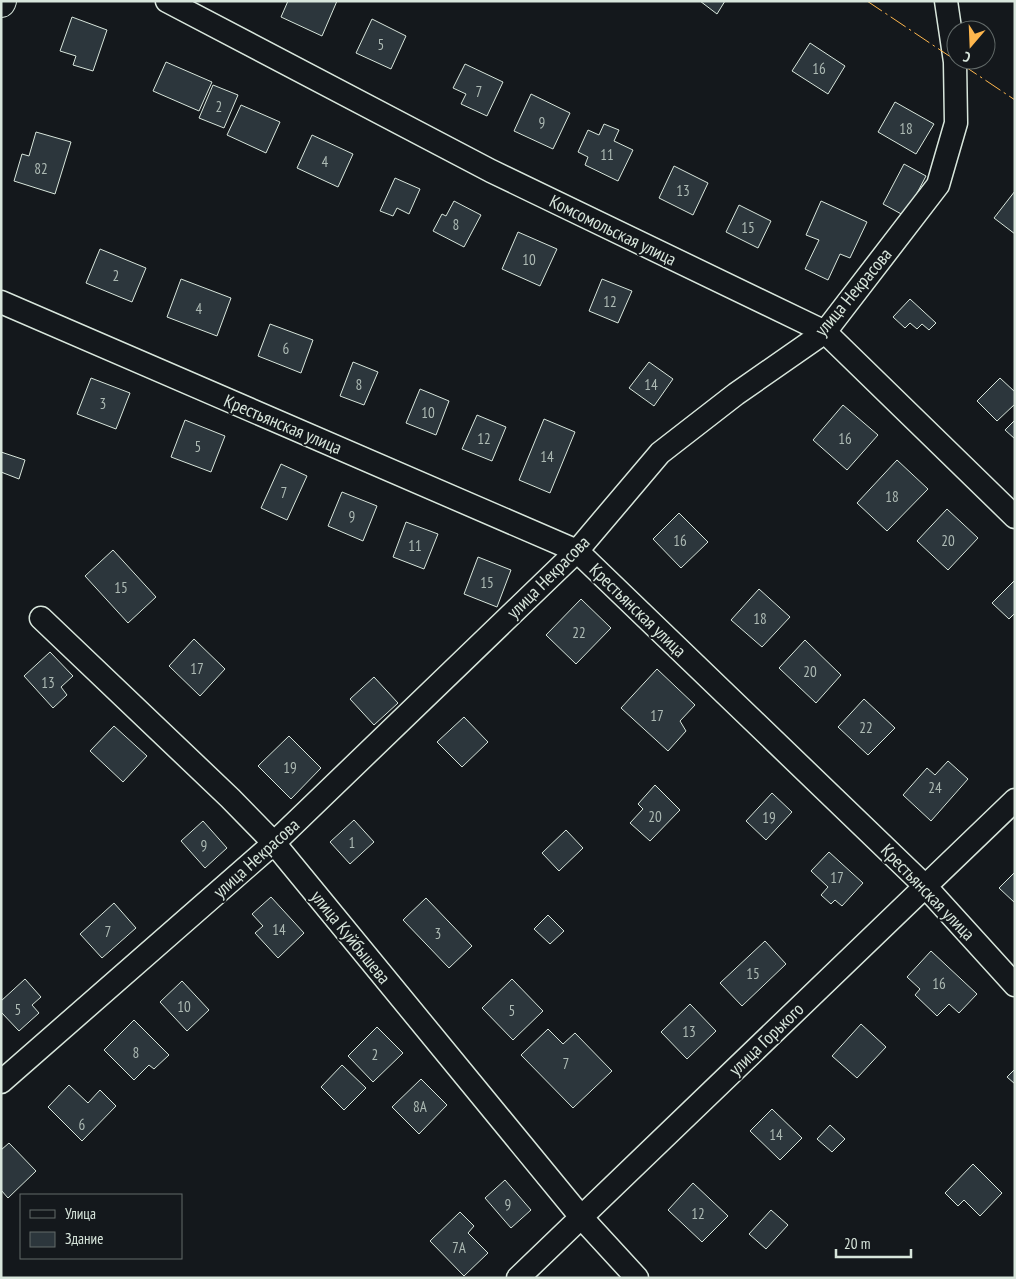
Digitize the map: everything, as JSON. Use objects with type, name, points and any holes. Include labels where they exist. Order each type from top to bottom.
[{"type":"street","name":"Комсомольская улица","points":[[167,1],[491,171],[825,332],[1015,517]]},
{"type":"street","name":"улица Некрасова","points":[[1,1082],[274,843],[577,551],[660,453],[736,394],[825,332],[938,186],[956,123],[954,62],[946,1]]},
{"type":"street","name":"Крестьянская улица","points":[[1,302],[577,551],[926,886],[1015,985]]},
{"type":"street","name":"улица Куйбышева","points":[[41,618],[230,798],[274,843],[581,1217],[637,1278]]},
{"type":"street","name":"улица Горького","points":[[518,1278],[1015,800]]},
{"type":"building","points":[[288,1],[337,1],[322,36],[281,17]]},
{"type":"building","points":[[700,1],[725,1],[717,14]]},
{"type":"building","points":[[72,17],[107,30],[93,71],[73,65],[76,56],[60,51]]},
{"type":"building","points":[[372,19],[406,36],[391,69],[356,53]]},
{"type":"building","points":[[810,43],[845,66],[828,94],[792,71]]},
{"type":"building","points":[[166,62],[212,82],[199,111],[153,91]]},
{"type":"building","points":[[465,64],[503,82],[487,116],[461,104],[466,94],[453,88]]},
{"type":"building","points":[[213,85],[238,95],[224,128],[199,118]]},
{"type":"building","points":[[531,94],[570,113],[553,149],[514,131]]},
{"type":"building","points":[[895,102],[934,124],[916,154],[878,132]]},
{"type":"building","points":[[241,105],[280,122],[266,153],[227,135]]},
{"type":"building","points":[[604,124],[619,130],[614,141],[633,150],[618,181],[585,165],[588,157],[578,152],[588,130],[599,135]]},
{"type":"building","points":[[36,132],[71,142],[55,194],[14,181],[22,154],[29,156]]},
{"type":"building","points":[[312,135],[353,154],[338,187],[297,168]]},
{"type":"building","points":[[904,164],[926,176],[905,216],[883,204]]},
{"type":"building","points":[[674,166],[708,183],[693,215],[659,198]]},
{"type":"building","points":[[395,178],[420,189],[409,214],[397,208],[393,216],[380,211]]},
{"type":"building","points":[[1015,191],[1015,234],[994,218]]},
{"type":"building","points":[[454,201],[481,215],[464,247],[433,231],[442,214],[446,216]]},
{"type":"building","points":[[821,201],[867,222],[850,258],[840,254],[828,280],[805,269],[819,240],[806,235]]},
{"type":"building","points":[[739,205],[771,221],[758,248],[726,232]]},
{"type":"building","points":[[518,232],[557,249],[540,286],[502,269]]},
{"type":"building","points":[[100,249],[146,268],[132,302],[86,283]]},
{"type":"building","points":[[181,279],[231,298],[217,336],[167,317]]},
{"type":"building","points":[[602,279],[632,291],[618,323],[589,311]]},
{"type":"building","points":[[910,299],[936,323],[929,330],[922,324],[917,329],[910,323],[905,328],[893,317]]},
{"type":"building","points":[[270,324],[313,340],[301,373],[258,356]]},
{"type":"building","points":[[353,362],[378,372],[364,405],[340,396]]},
{"type":"building","points":[[649,362],[673,379],[654,406],[629,388]]},
{"type":"building","points":[[91,378],[130,393],[116,429],[77,414]]},
{"type":"building","points":[[1000,378],[1015,392],[1015,404],[997,421],[977,401]]},
{"type":"building","points":[[420,389],[449,401],[436,435],[406,423]]},
{"type":"building","points":[[843,405],[878,435],[847,470],[813,440]]},
{"type":"building","points":[[477,415],[506,427],[492,461],[462,449]]},
{"type":"building","points":[[544,419],[575,432],[550,493],[519,480]]},
{"type":"building","points":[[185,420],[225,436],[211,472],[171,457]]},
{"type":"building","points":[[1015,420],[1015,439],[1005,430]]},
{"type":"building","points":[[1,452],[25,460],[19,479],[1,472]]},
{"type":"building","points":[[897,460],[928,489],[887,531],[857,503]]},
{"type":"building","points":[[281,464],[307,476],[287,520],[261,508]]},
{"type":"building","points":[[342,492],[377,506],[363,541],[328,526]]},
{"type":"building","points":[[947,509],[978,538],[948,570],[917,541]]},
{"type":"building","points":[[679,513],[708,542],[681,568],[653,539]]},
{"type":"building","points":[[406,522],[438,534],[424,569],[393,557]]},
{"type":"building","points":[[113,550],[156,597],[128,623],[85,576]]},
{"type":"building","points":[[478,557],[511,570],[497,607],[464,594]]},
{"type":"building","points":[[1015,580],[1015,613],[1009,619],[992,603]]},
{"type":"building","points":[[759,589],[790,617],[762,647],[731,620]]},
{"type":"building","points":[[581,599],[611,628],[576,664],[546,635]]},
{"type":"building","points":[[194,639],[225,669],[200,696],[169,666]]},
{"type":"building","points":[[805,640],[841,675],[816,703],[779,668]]},
{"type":"building","points":[[50,652],[73,676],[61,687],[67,695],[53,708],[24,676]]},
{"type":"building","points":[[657,669],[695,705],[680,721],[686,731],[668,751],[621,708]]},
{"type":"building","points":[[374,677],[398,703],[374,725],[350,699]]},
{"type":"building","points":[[864,699],[895,728],[868,755],[838,727]]},
{"type":"building","points":[[464,717],[488,742],[462,767],[437,742]]},
{"type":"building","points":[[114,726],[147,756],[123,782],[90,751]]},
{"type":"building","points":[[289,736],[321,768],[291,799],[258,766]]},
{"type":"building","points":[[948,761],[968,779],[931,821],[903,795],[927,768],[935,775]]},
{"type":"building","points":[[655,785],[680,810],[650,841],[630,823],[643,809],[638,804]]},
{"type":"building","points":[[772,793],[792,812],[766,840],[746,821]]},
{"type":"building","points":[[354,820],[374,842],[350,864],[330,842]]},
{"type":"building","points":[[203,821],[227,848],[205,868],[181,841]]},
{"type":"building","points":[[566,830],[583,848],[559,871],[542,853]]},
{"type":"building","points":[[829,852],[863,883],[842,906],[835,900],[831,904],[821,895],[828,887],[811,871]]},
{"type":"building","points":[[1015,872],[1015,903],[999,888]]},
{"type":"building","points":[[271,897],[304,933],[278,958],[255,933],[263,926],[252,914]]},
{"type":"building","points":[[426,898],[472,946],[449,968],[403,920]]},
{"type":"building","points":[[114,903],[136,928],[102,958],[80,934]]},
{"type":"building","points":[[548,915],[564,931],[550,944],[534,929]]},
{"type":"building","points":[[765,941],[786,964],[742,1006],[720,983]]},
{"type":"building","points":[[931,951],[977,994],[959,1013],[949,1004],[937,1016],[915,995],[920,989],[907,977]]},
{"type":"building","points":[[25,979],[41,997],[32,1005],[39,1013],[19,1031],[1,1012],[1,1001]]},
{"type":"building","points":[[512,979],[543,1011],[513,1040],[482,1008]]},
{"type":"building","points":[[182,981],[209,1010],[187,1031],[160,1002]]},
{"type":"building","points":[[690,1004],[716,1031],[687,1059],[661,1032]]},
{"type":"building","points":[[134,1020],[169,1055],[154,1069],[149,1065],[134,1080],[104,1050]]},
{"type":"building","points":[[861,1024],[886,1047],[857,1078],[832,1056]]},
{"type":"building","points":[[377,1027],[403,1053],[373,1082],[348,1056]]},
{"type":"building","points":[[548,1029],[563,1044],[575,1033],[612,1071],[573,1108],[521,1055]]},
{"type":"building","points":[[342,1065],[366,1088],[344,1110],[321,1087]]},
{"type":"building","points":[[1015,1069],[1015,1084],[1007,1077]]},
{"type":"building","points":[[421,1079],[447,1105],[419,1134],[392,1107]]},
{"type":"building","points":[[69,1085],[88,1103],[100,1090],[116,1106],[82,1141],[48,1107]]},
{"type":"building","points":[[772,1109],[802,1138],[780,1160],[750,1131]]},
{"type":"building","points":[[830,1125],[845,1139],[832,1152],[817,1139]]},
{"type":"building","points":[[9,1143],[36,1171],[8,1198],[1,1190],[1,1150]]},
{"type":"building","points":[[973,1164],[1002,1193],[980,1216],[964,1200],[958,1206],[945,1193]]},
{"type":"building","points":[[505,1180],[531,1210],[511,1228],[485,1198]]},
{"type":"building","points":[[693,1183],[728,1216],[702,1242],[668,1210]]},
{"type":"building","points":[[771,1210],[788,1225],[766,1249],[749,1234]]},
{"type":"building","points":[[460,1212],[474,1226],[468,1233],[488,1253],[464,1276],[430,1241]]},
{"type":"power","points":[[867,1],[1015,100]]}]
